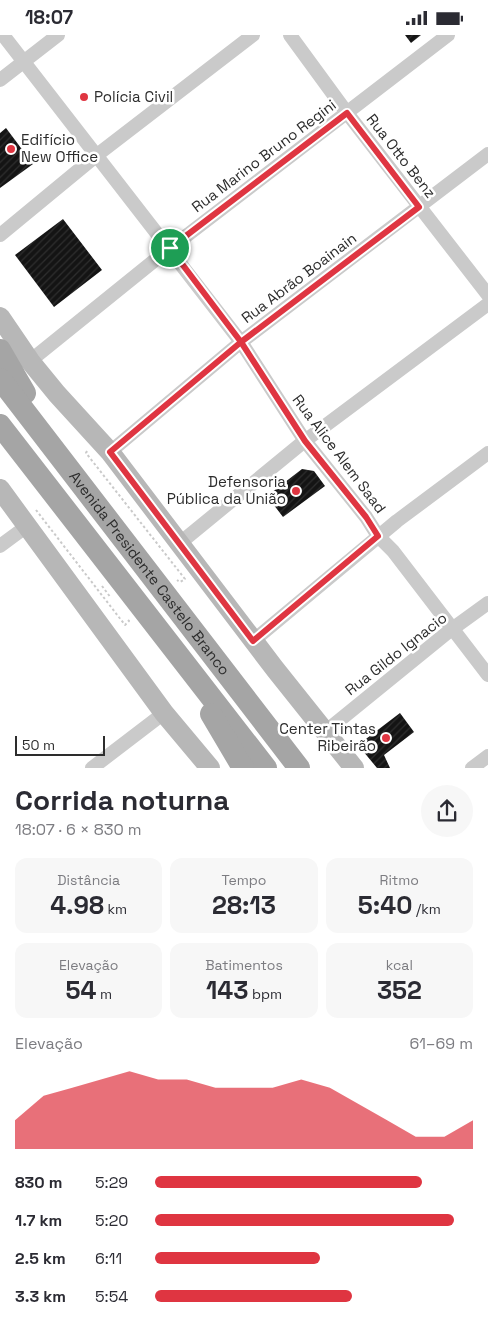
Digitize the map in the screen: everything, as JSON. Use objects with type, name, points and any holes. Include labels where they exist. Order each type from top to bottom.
[{"type":"main road","points":[[0,317],[30,361],[56,394],[110,452],[253,641],[354,768]]},
{"type":"main road","points":[[0,350],[24,390],[54,450]]},
{"type":"main road","name":"Avenida Presidente Castelo Branco","points":[[0,379],[298,768]]},
{"type":"main road","name":"Avenida Presidente Castelo Branco","points":[[0,425],[266,768]]},
{"type":"main road","points":[[0,489],[31,517],[164,713],[210,768]]},
{"type":"main road","points":[[183,617],[274,717],[316,768]]},
{"type":"main road","points":[[180,656],[220,733],[243,768]]},
{"type":"street","name":"Rua Alice Alem Saad","points":[[3,35],[241,342],[305,441],[366,517],[378,536],[393,551],[488,675]]},
{"type":"street","points":[[0,80],[58,35]]},
{"type":"street","points":[[0,235],[97,155],[253,35]]},
{"type":"street","name":"Rua Otto Benz","points":[[290,35],[347,113],[488,295]]},
{"type":"street","name":"Rua Marino Bruno Regini","points":[[30,361],[170,248],[448,35]]},
{"type":"street","name":"Rua Abrão Boainain","points":[[110,452],[241,342],[488,154]]},
{"type":"street","points":[[180,543],[305,441],[488,304]]},
{"type":"street","points":[[253,641],[378,536],[488,453]]},
{"type":"street","points":[[0,546],[31,517]]},
{"type":"street","name":"Rua Gildo Ignacio","points":[[325,732],[448,632],[488,603]]},
{"type":"street","points":[[92,768],[164,713]]},
{"type":"street","points":[[472,768],[488,756]]},
{"type":"path","points":[[31,517],[125,625],[129,621],[124,615]]},
{"type":"path","points":[[102,587],[113,601]]},
{"type":"building","points":[[405,35],[421,35],[411,43]]},
{"type":"building","name":"Edifício New Office","points":[[6,128],[33,164],[0,188],[0,133]]},
{"type":"building","points":[[63,219],[102,270],[54,307],[15,255]]},
{"type":"building","name":"Defensoria Pública da União","points":[[302,469],[314,471],[325,486],[283,517],[267,496]]},
{"type":"building","name":"Center Tintas Ribeirão","points":[[400,713],[414,732],[384,755],[390,768],[377,768],[358,745]]},
{"type":"place","name":"Polícia Civil","points":[[84,97]]},
{"type":"place","name":"Edifício New Office","points":[[11,149]]},
{"type":"place","name":"Defensoria Pública da União","points":[[296,491]]},
{"type":"place","name":"Center Tintas Ribeirão","points":[[386,738]]},
{"type":"route","points":[[170,248],[241,342],[110,452],[253,641],[378,536],[366,517],[305,441],[241,342],[419,207],[347,113],[170,248]]}]
